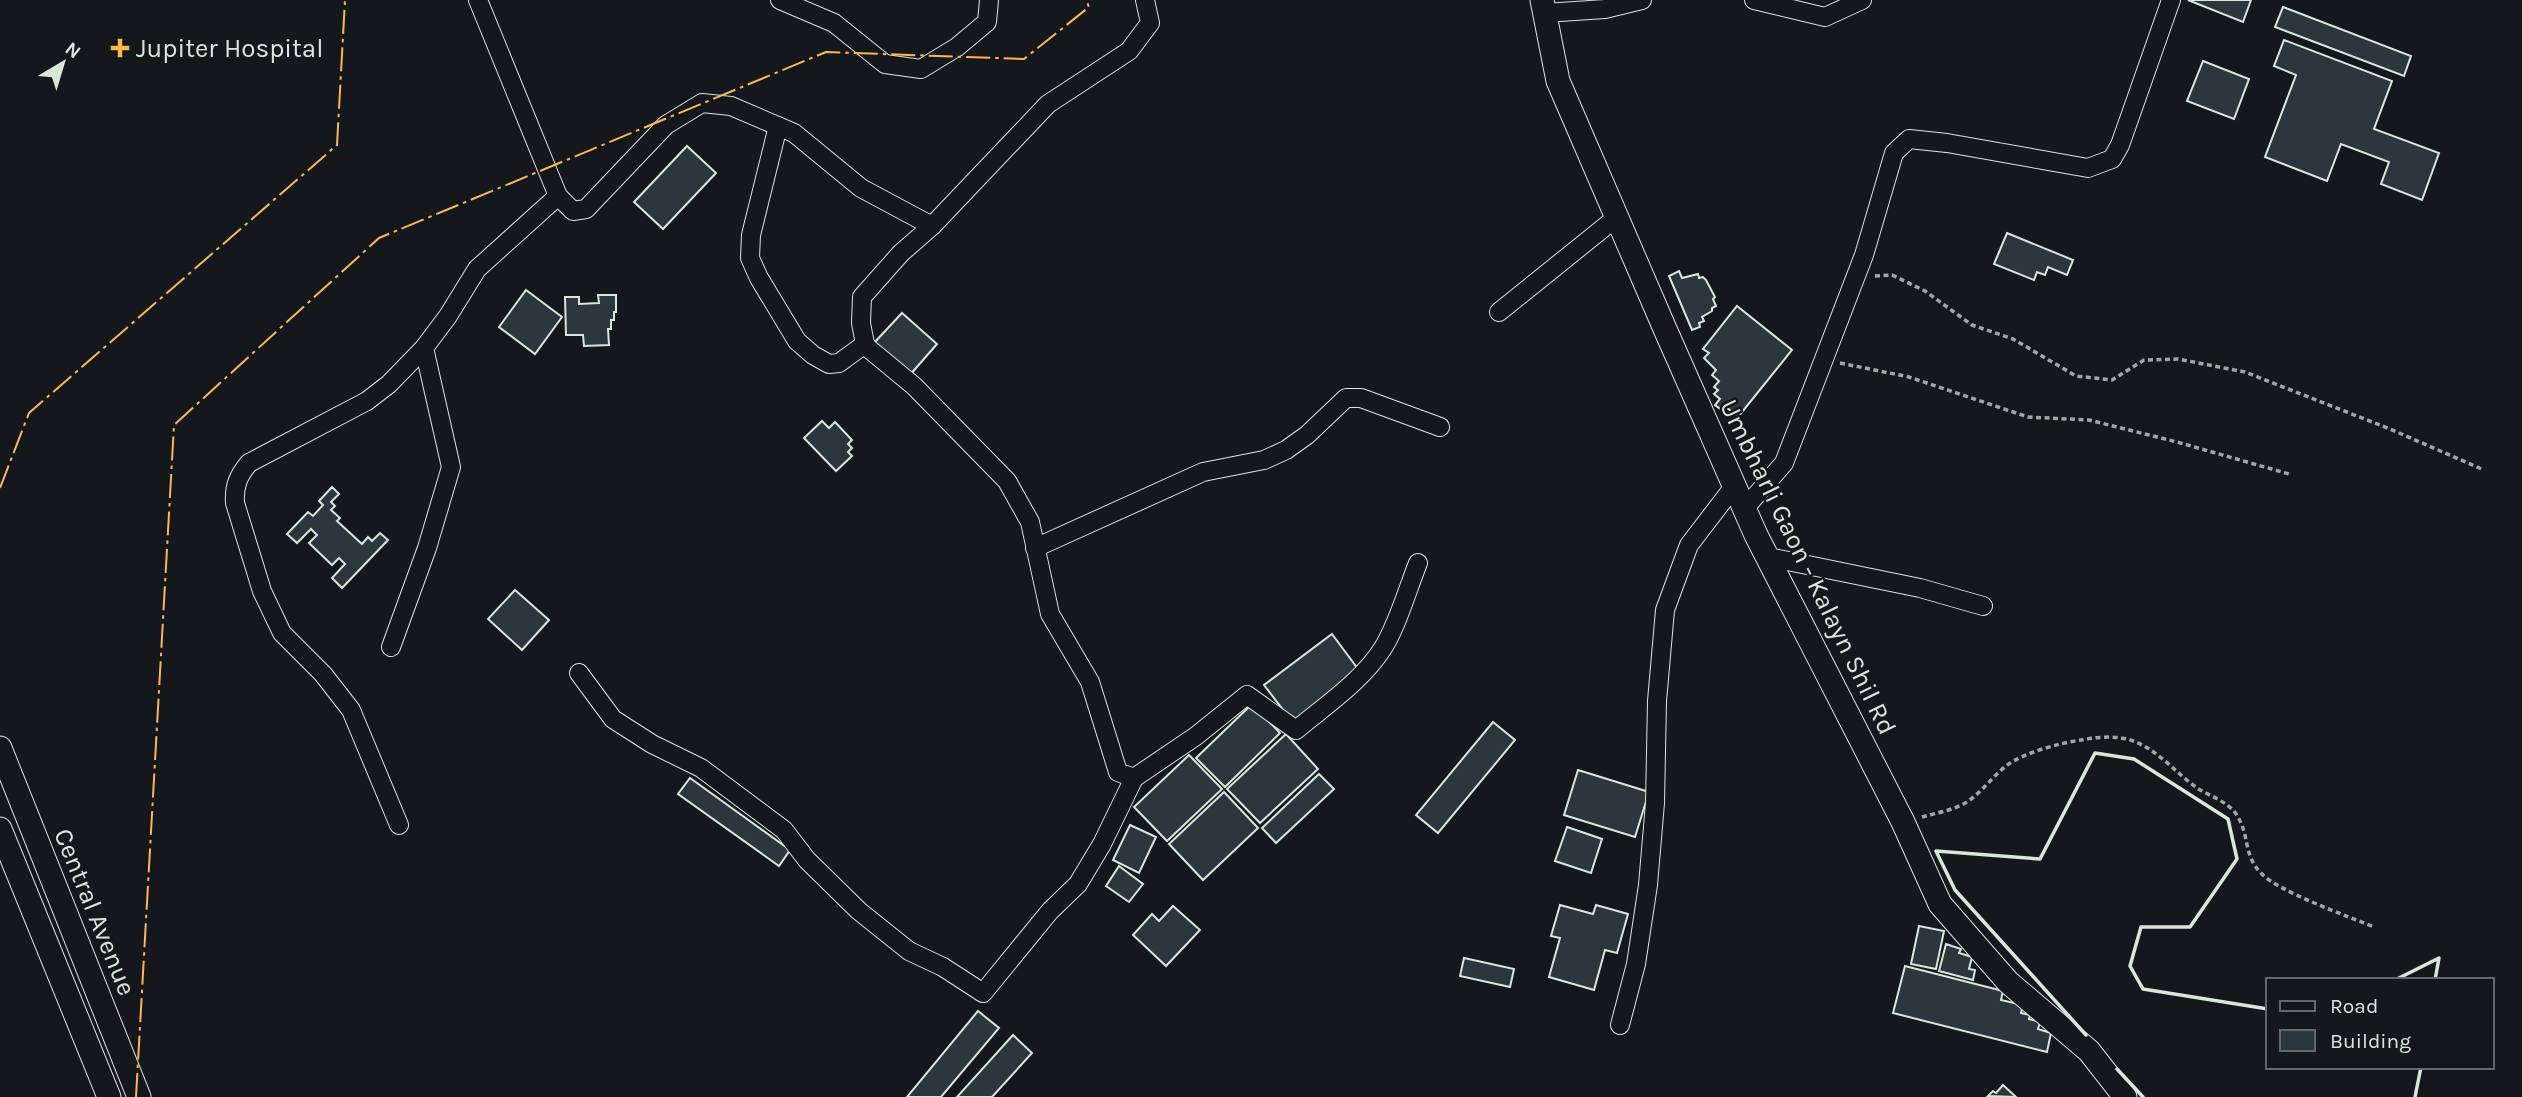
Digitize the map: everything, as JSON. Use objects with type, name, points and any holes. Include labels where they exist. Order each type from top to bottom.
[{"type":"street","points":[[478,0],[558,196],[573,211],[586,209],[666,125],[702,103],[731,106],[794,133],[861,188],[932,226]]},
{"type":"street","points":[[780,0],[834,23],[885,64],[921,69],[957,47],[987,22],[989,0]]},
{"type":"street","points":[[1134,778],[1118,772],[1090,682],[1050,614],[1030,522],[1007,481],[914,386],[865,344],[861,323],[862,297],[901,253],[932,226],[1048,104],[1129,51],[1150,23],[1145,0]]},
{"type":"street","points":[[1544,6],[1605,9],[1642,0]]},
{"type":"street","points":[[1754,0],[1825,17],[1862,0]]},
{"type":"street","points":[[1745,508],[1784,463],[1864,255],[1894,153],[1909,139],[1947,143],[2088,168],[2112,159],[2120,145],[2171,0]]},
{"type":"street","name":"Umbharli Gaon - Kalayn Shil Rd","points":[[1544,6],[1558,81],[1745,508],[1903,822],[1940,904],[2008,982],[2089,1051],[2126,1097]]},
{"type":"street","points":[[778,126],[751,235],[751,258],[759,278],[797,341],[813,355],[829,364],[839,363],[865,344]]},
{"type":"street","points":[[400,825],[351,710],[323,674],[282,633],[262,592],[235,503],[234,489],[240,474],[249,463],[367,401],[389,384],[424,348],[477,270],[558,196]]},
{"type":"street","points":[[1499,312],[1617,217]]},
{"type":"street","points":[[391,647],[427,548],[450,467],[424,348]]},
{"type":"street","points":[[1035,548],[1203,472],[1264,460],[1286,450],[1307,435],[1346,398],[1361,398],[1440,427]]},
{"type":"street","points":[[1620,1025],[1636,964],[1648,885],[1655,803],[1657,701],[1665,610],[1689,545],[1735,485]]},
{"type":"street","points":[[1768,557],[1920,588],[1983,606]]},
{"type":"street","points":[[579,673],[612,719],[652,744],[701,768],[784,830],[807,860],[859,911],[909,951],[943,967],[983,993],[1050,911],[1078,884],[1102,844],[1134,778],[1196,736],[1247,695],[1296,730],[1364,673],[1385,646],[1418,563]]},
{"type":"street","name":"Central Avenue","points":[[0,748],[139,1097]]},
{"type":"street","points":[[0,829],[109,1097]]},
{"type":"path","points":[[1855,278],[1892,275],[1924,291],[1972,325],[2013,339],[2076,376],[2112,380],[2144,360],[2178,359],[2245,372],[2390,429],[2484,470]]},
{"type":"path","points":[[1824,359],[1909,377],[2028,417],[2088,420],[2289,474]]},
{"type":"path","points":[[1903,822],[1965,803],[1989,785],[2007,766],[2035,752],[2081,740],[2132,740],[2152,751],[2199,789],[2224,802],[2234,811],[2239,818],[2247,853],[2260,874],[2332,910],[2374,927]]},
{"type":"building","points":[[2188,0],[2251,0],[2243,22]]},
{"type":"building","points":[[2283,7],[2411,56],[2404,76],[2275,27]]},
{"type":"building","points":[[2284,40],[2392,81],[2374,129],[2439,153],[2422,200],[2381,184],[2389,162],[2341,144],[2327,181],[2265,157],[2296,75],[2274,66]]},
{"type":"building","points":[[2203,61],[2249,79],[2234,119],[2187,101]]},
{"type":"building","points":[[687,146],[716,173],[663,229],[634,202]]},
{"type":"building","points":[[2007,233],[2073,260],[2067,275],[2048,267],[2045,275],[2037,272],[2034,280],[1994,264]]},
{"type":"building","points":[[1679,271],[1682,278],[1698,274],[1699,278],[1703,277],[1715,297],[1713,299],[1716,306],[1702,317],[1704,321],[1699,323],[1700,327],[1692,330],[1669,276]]},
{"type":"building","points":[[526,290],[562,317],[535,354],[499,327]]},
{"type":"building","points":[[598,295],[616,295],[616,312],[614,320],[611,320],[611,329],[608,329],[609,345],[584,346],[583,335],[566,335],[565,297],[579,297],[579,304],[599,303]]},
{"type":"building","points":[[1737,306],[1792,350],[1738,417],[1726,407],[1723,411],[1715,405],[1720,399],[1714,394],[1718,390],[1714,387],[1719,381],[1712,375],[1716,370],[1704,358],[1709,353],[1703,349]]},
{"type":"building","points":[[902,313],[937,344],[909,376],[873,344]]},
{"type":"building","points":[[822,421],[829,428],[835,422],[852,440],[848,444],[852,448],[848,452],[852,456],[836,471],[804,438]]},
{"type":"building","points":[[332,487],[339,494],[331,502],[335,506],[331,510],[340,518],[337,521],[362,544],[368,537],[372,541],[380,533],[388,540],[342,588],[332,578],[345,564],[339,558],[332,565],[309,543],[317,535],[311,529],[297,543],[287,534],[308,512],[313,516],[323,505],[319,501]]},
{"type":"building","points":[[515,590],[549,620],[522,650],[488,619]]},
{"type":"building","points":[[1332,634],[1361,673],[1294,724],[1264,685]]},
{"type":"building","points":[[1252,704],[1280,733],[1225,787],[1196,758]]},
{"type":"building","points":[[1493,722],[1515,740],[1438,833],[1416,815]]},
{"type":"building","points":[[1286,734],[1318,769],[1260,823],[1227,789]]},
{"type":"building","points":[[1189,755],[1222,789],[1167,841],[1134,807]]},
{"type":"building","points":[[1578,770],[1649,792],[1635,837],[1564,815]]},
{"type":"building","points":[[1319,774],[1334,789],[1276,843],[1262,828]]},
{"type":"building","points":[[690,778],[790,850],[779,866],[678,794]]},
{"type":"building","points":[[1224,792],[1258,828],[1203,880],[1169,844]]},
{"type":"building","points":[[1130,825],[1156,837],[1139,873],[1113,860]]},
{"type":"building","points":[[1567,827],[1602,839],[1591,873],[1555,861]]},
{"type":"building","points":[[1119,866],[1143,884],[1129,902],[1106,886]]},
{"type":"building","points":[[1560,905],[1593,914],[1596,905],[1628,914],[1617,953],[1605,950],[1594,990],[1549,977],[1560,938],[1551,936]]},
{"type":"building","points":[[1173,906],[1200,930],[1166,966],[1133,935],[1152,914],[1159,921]]},
{"type":"building","points":[[1919,926],[1944,931],[1936,969],[1911,964]]},
{"type":"building","points":[[1946,944],[1961,949],[1959,953],[1972,957],[1969,969],[1975,970],[1973,980],[1939,971]]},
{"type":"building","points":[[1464,958],[1514,969],[1510,987],[1460,976]]},
{"type":"building","points":[[1905,966],[2003,991],[2001,1000],[2023,1005],[2021,1013],[2040,1022],[2038,1029],[2051,1033],[2047,1052],[1893,1013]]},
{"type":"building","points":[[978,1011],[999,1028],[941,1097],[907,1097]]},
{"type":"building","points":[[1013,1035],[1032,1053],[992,1097],[957,1097]]},
{"type":"building","points":[[2003,1085],[2016,1097],[1988,1096],[1993,1091],[1996,1093]]},
{"type":"wall","points":[[2086,1035],[1955,890],[1936,851],[2040,859],[2095,753],[2134,759],[2228,819],[2237,859],[2190,927],[2141,927],[2130,966],[2143,989],[2266,1009]]},
{"type":"wall","points":[[2399,978],[2439,958],[2435,978]]},
{"type":"wall","points":[[2117,1069],[2143,1097]]},
{"type":"wall","points":[[2415,1097],[2421,1069]]},
{"type":"power","points":[[0,488],[29,413],[337,145],[345,0]]},
{"type":"power","points":[[136,1097],[174,425],[379,238],[826,52],[1024,59],[1089,7],[1086,0]]},
{"type":"place","name":"Jupiter Hospital","points":[[120,48]]}]
